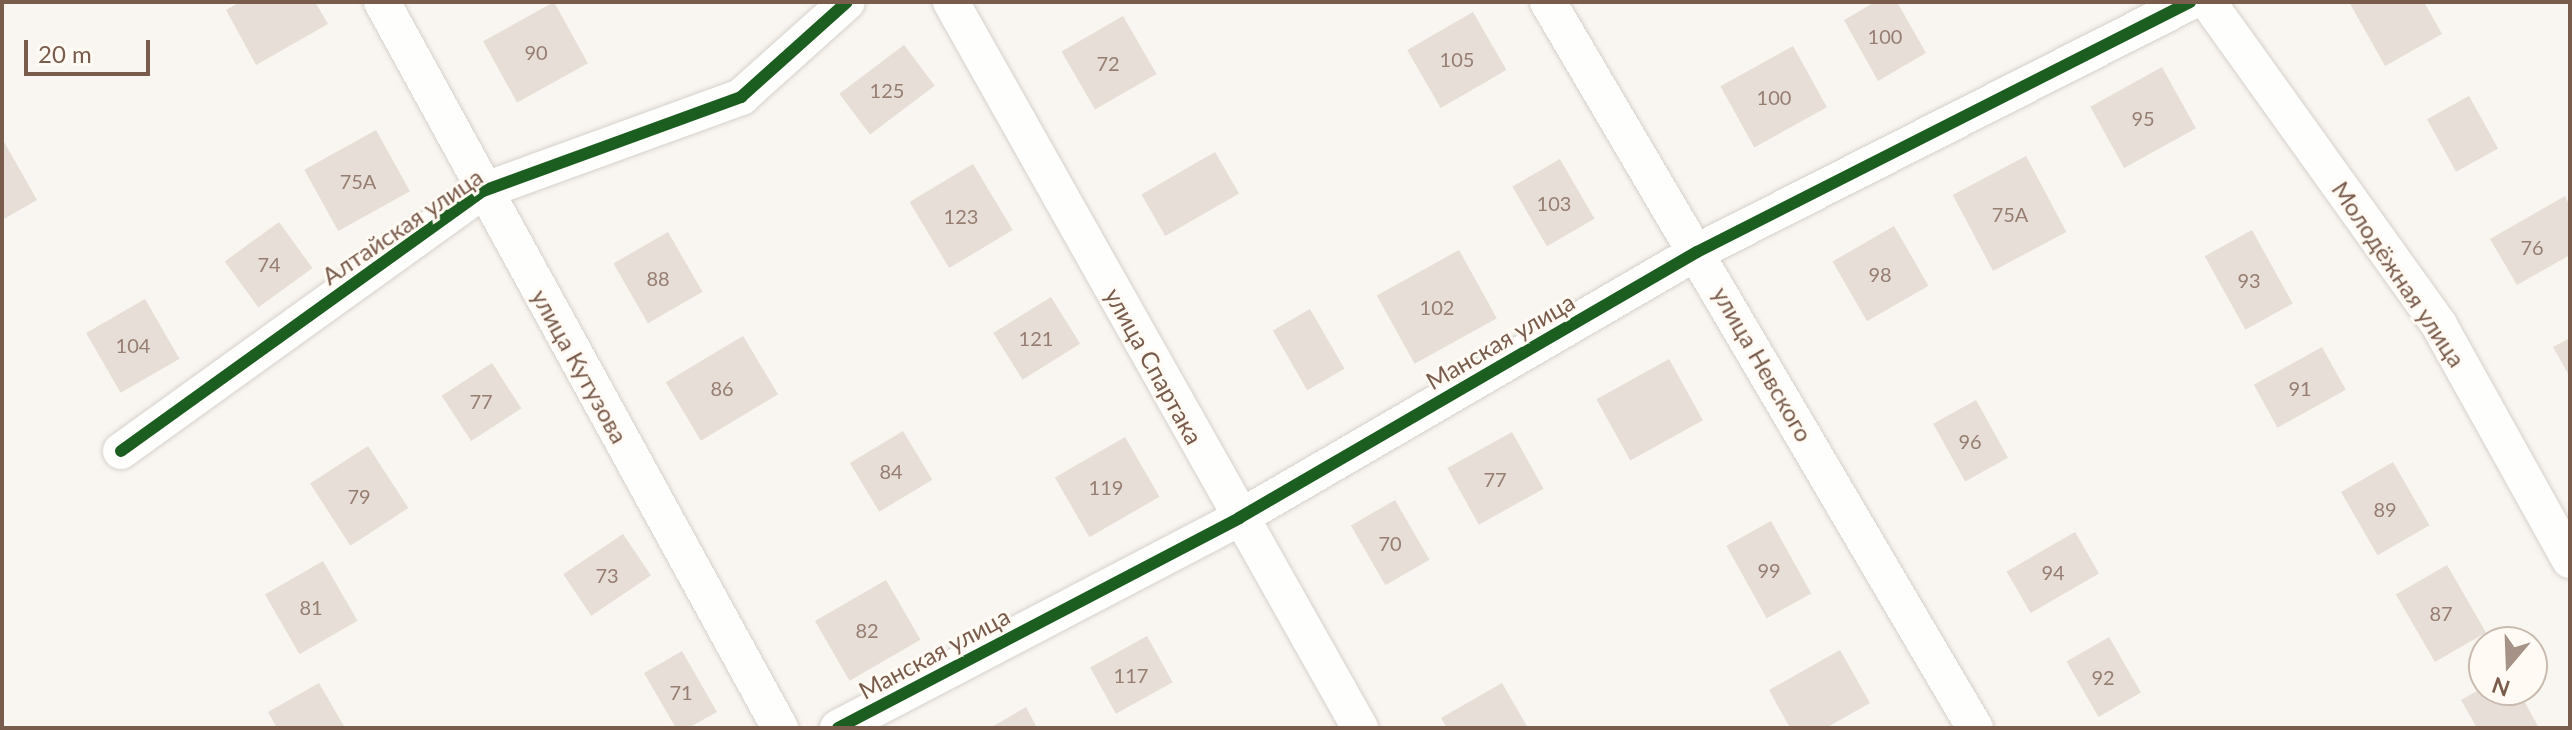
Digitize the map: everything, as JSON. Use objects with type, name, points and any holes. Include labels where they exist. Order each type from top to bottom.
[{"type":"street","name":"улица Кутузова","points":[[382,2],[780,728]]},
{"type":"street","name":"Алтайская улица","points":[[121,451],[483,191],[741,97],[847,2]]},
{"type":"street","name":"улица Спартака","points":[[951,2],[1360,728]]},
{"type":"street","name":"улица Невского","points":[[1548,2],[1975,728]]},
{"type":"street","name":"Манская улица","points":[[838,728],[1239,518],[1697,252],[2190,2]]},
{"type":"street","name":"Молодёжная улица","points":[[2208,2],[2439,325],[2570,560]]},
{"type":"building","points":[[240,2],[315,2],[328,24],[256,65],[226,10]]},
{"type":"building","points":[[554,2],[588,63],[517,102],[483,41]]},
{"type":"building","points":[[1875,2],[1897,2],[1926,53],[1878,81],[1844,20]]},
{"type":"building","points":[[2349,2],[2424,2],[2442,34],[2385,66]]},
{"type":"building","points":[[1473,12],[1506,70],[1441,108],[1407,50]]},
{"type":"building","points":[[1123,16],[1156,74],[1095,110],[1062,52]]},
{"type":"building","points":[[904,45],[935,86],[870,134],[839,94]]},
{"type":"building","points":[[1793,46],[1827,107],[1754,147],[1720,86]]},
{"type":"building","points":[[2162,67],[2196,128],[2124,168],[2090,107]]},
{"type":"building","points":[[2469,96],[2498,148],[2456,172],[2427,119]]},
{"type":"building","points":[[376,130],[410,191],[338,231],[304,170]]},
{"type":"building","points":[[2,138],[37,200],[2,220]]},
{"type":"building","points":[[1215,152],[1239,194],[1165,236],[1141,194]]},
{"type":"building","points":[[2026,156],[2066,232],[1993,271],[1953,195]]},
{"type":"building","points":[[1560,159],[1594,219],[1547,246],[1512,186]]},
{"type":"building","points":[[973,164],[1013,230],[949,268],[910,202]]},
{"type":"building","points":[[2565,196],[2570,206],[2570,255],[2517,285],[2490,239]]},
{"type":"building","points":[[279,222],[313,268],[258,307],[225,261]]},
{"type":"building","points":[[1894,226],[1928,286],[1867,321],[1833,262]]},
{"type":"building","points":[[2252,230],[2293,303],[2245,330],[2205,256]]},
{"type":"building","points":[[668,232],[702,292],[648,323],[613,264]]},
{"type":"building","points":[[1459,250],[1497,318],[1415,364],[1377,296]]},
{"type":"building","points":[[1051,297],[1080,344],[1022,380],[993,333]]},
{"type":"building","points":[[145,299],[180,359],[121,393],[86,333]]},
{"type":"building","points":[[1310,309],[1344,369],[1307,390],[1273,330]]},
{"type":"building","points":[[743,336],[778,394],[701,441],[666,382]]},
{"type":"building","points":[[2570,338],[2570,377],[2553,347]]},
{"type":"building","points":[[2322,347],[2346,390],[2278,428],[2254,385]]},
{"type":"building","points":[[1669,359],[1703,420],[1630,460],[1596,399]]},
{"type":"building","points":[[492,363],[521,408],[471,441],[442,396]]},
{"type":"building","points":[[1976,400],[2008,458],[1965,481],[1933,424]]},
{"type":"building","points":[[903,431],[932,480],[879,512],[850,463]]},
{"type":"building","points":[[1512,432],[1544,489],[1479,525],[1447,468]]},
{"type":"building","points":[[1125,437],[1160,497],[1089,537],[1055,478]]},
{"type":"building","points":[[368,446],[408,508],[350,546],[310,484]]},
{"type":"building","points":[[2393,462],[2430,525],[2378,555],[2341,492]]},
{"type":"building","points":[[1395,500],[1430,560],[1385,585],[1351,526]]},
{"type":"building","points":[[1771,521],[1811,594],[1767,618],[1726,546]]},
{"type":"building","points":[[2075,532],[2099,574],[2031,613],[2007,572]]},
{"type":"building","points":[[623,534],[651,575],[591,616],[563,574]]},
{"type":"building","points":[[323,561],[358,621],[299,654],[265,594]]},
{"type":"building","points":[[2447,565],[2482,626],[2468,626],[2468,643],[2435,662],[2396,594]]},
{"type":"building","points":[[886,580],[920,640],[849,681],[815,621]]},
{"type":"building","points":[[1147,636],[1173,682],[1116,714],[1090,668]]},
{"type":"building","points":[[2109,637],[2141,692],[2099,717],[2067,662]]},
{"type":"building","points":[[1840,650],[1870,703],[1826,728],[1790,728],[1769,690]]},
{"type":"building","points":[[682,651],[717,712],[688,728],[676,728],[644,673]]},
{"type":"building","points":[[319,683],[345,728],[277,728],[268,712]]},
{"type":"building","points":[[1502,683],[1528,728],[1447,728],[1441,718]]},
{"type":"building","points":[[2468,696],[2468,706],[2527,706],[2539,728],[2477,728],[2461,700]]},
{"type":"building","points":[[1026,707],[1037,728],[990,728]]},
{"type":"cycle path","points":[[121,451],[483,191],[741,97],[847,2]]},
{"type":"cycle path","points":[[838,728],[1239,518],[1697,252],[2190,2]]}]
